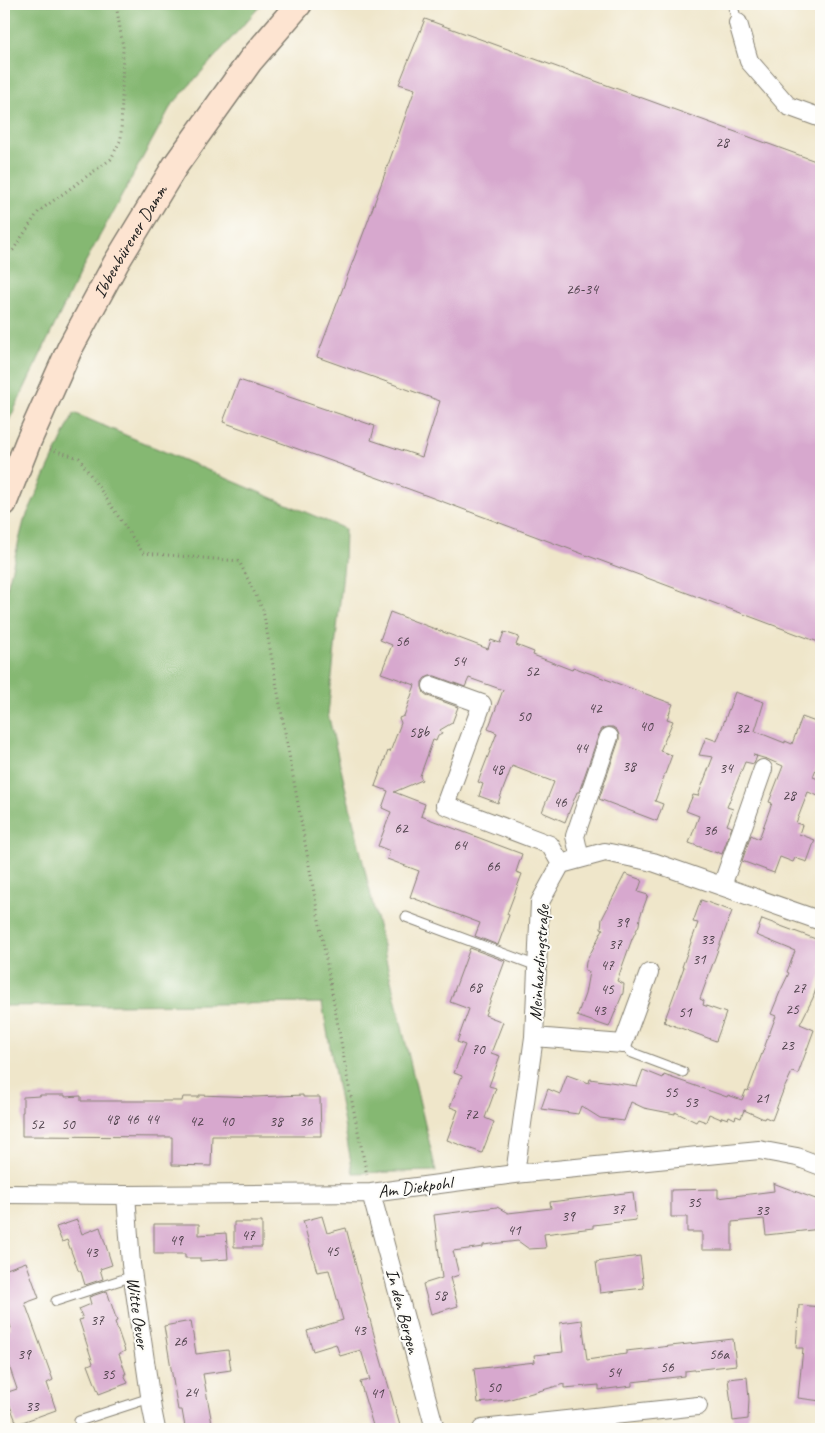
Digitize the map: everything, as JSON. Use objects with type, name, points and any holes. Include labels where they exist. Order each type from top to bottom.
[{"type":"main road","name":"Ibbenbürener Damm","points":[[4,503],[28,442],[70,348],[111,272],[175,166],[250,61],[299,4]]},
{"type":"street","points":[[738,23],[749,60],[788,106],[821,118]]},
{"type":"street","points":[[432,686],[482,704],[445,805],[550,845],[562,864],[605,852],[653,862],[821,921]]},
{"type":"street","points":[[580,859],[575,836],[609,737]]},
{"type":"street","points":[[722,886],[763,769]]},
{"type":"street","name":"Meinhardingstraße","points":[[515,1174],[534,1037],[540,902],[562,864]]},
{"type":"street","points":[[623,1044],[649,973]]},
{"type":"street","name":"Meinhardingstraße","points":[[534,1037],[623,1044]]},
{"type":"street","name":"Am Diekpohl","points":[[4,1194],[371,1193],[515,1174],[760,1150],[797,1157],[821,1166]]},
{"type":"street","name":"In den Bergen","points":[[371,1193],[435,1429]]},
{"type":"street","name":"Witte Oever","points":[[126,1195],[133,1276],[156,1429]]},
{"type":"street","points":[[482,1429],[698,1406]]},
{"type":"lane","points":[[732,4],[738,23]]},
{"type":"lane","points":[[406,917],[537,966]]},
{"type":"lane","points":[[623,1044],[630,1052],[683,1072]]},
{"type":"lane","points":[[56,1301],[133,1276]]},
{"type":"lane","points":[[79,1421],[150,1398]]},
{"type":"path","points":[[4,255],[13,250],[39,211],[110,159],[121,139],[123,47],[116,4]]},
{"type":"path","points":[[28,442],[79,458],[143,553],[239,561],[263,610],[350,1092],[371,1193]]},
{"type":"green space","points":[[4,4],[262,4],[171,106],[80,272],[4,431]]},
{"type":"green space","points":[[74,413],[345,529],[344,563],[328,714],[436,1171],[353,1173],[322,1003],[4,1006],[4,600],[24,521]]},
{"type":"building","points":[[425,19],[821,163],[821,643],[417,492],[223,422],[239,380],[375,426],[371,440],[422,457],[440,401],[317,357],[415,89],[399,84]]},
{"type":"building","points":[[390,612],[488,649],[491,640],[500,643],[504,632],[519,637],[516,645],[534,652],[533,655],[572,670],[573,667],[673,704],[667,719],[673,721],[660,751],[672,755],[655,801],[663,804],[657,821],[599,799],[619,740],[617,730],[613,727],[607,727],[602,729],[599,734],[579,792],[577,792],[565,822],[542,812],[554,782],[512,766],[498,803],[479,796],[483,784],[478,782],[497,733],[488,729],[503,690],[469,678],[465,687],[435,676],[425,678],[422,682],[424,693],[428,696],[458,707],[452,723],[440,730],[442,734],[438,736],[436,741],[433,740],[420,776],[422,780],[394,792],[425,804],[421,816],[522,854],[516,872],[522,874],[498,945],[475,936],[480,923],[410,897],[419,871],[387,859],[390,851],[378,846],[391,812],[382,808],[388,791],[375,786],[401,723],[399,718],[404,716],[415,685],[381,673],[392,645],[380,640]]},
{"type":"building","points":[[735,692],[764,702],[755,731],[785,743],[785,741],[792,744],[802,717],[821,724],[821,755],[813,777],[821,780],[821,797],[808,792],[796,823],[802,825],[799,834],[815,840],[807,862],[795,858],[793,862],[780,857],[774,873],[742,861],[751,835],[759,839],[772,803],[769,802],[783,766],[767,759],[757,756],[754,764],[745,762],[727,807],[733,809],[727,825],[732,827],[722,854],[689,843],[699,816],[686,811],[693,795],[698,796],[713,757],[699,755],[706,737],[717,741]]},
{"type":"building","points":[[625,874],[642,880],[638,892],[648,895],[639,925],[617,981],[624,984],[623,993],[609,1027],[577,1016],[585,994],[589,972],[585,970],[586,962],[603,929],[601,928],[602,919]]},
{"type":"building","points":[[701,900],[732,911],[700,999],[704,1001],[703,1005],[726,1013],[716,1041],[664,1022],[698,923],[693,922]]},
{"type":"building","points":[[762,919],[821,941],[821,974],[813,998],[800,1024],[814,1030],[798,1074],[792,1072],[772,1120],[765,1117],[764,1119],[744,1110],[741,1118],[736,1116],[735,1119],[729,1116],[728,1119],[722,1117],[721,1119],[709,1114],[706,1122],[698,1119],[696,1122],[675,1112],[675,1114],[644,1108],[631,1102],[624,1121],[600,1118],[581,1106],[578,1114],[541,1109],[548,1089],[560,1094],[567,1075],[589,1083],[590,1079],[637,1086],[643,1070],[663,1078],[664,1075],[727,1097],[728,1095],[742,1100],[746,1090],[748,1091],[776,1016],[771,1014],[789,973],[787,972],[795,951],[756,935]]},
{"type":"building","points":[[470,948],[505,961],[485,1015],[503,1022],[491,1053],[500,1056],[489,1086],[496,1088],[485,1118],[494,1122],[482,1153],[447,1140],[458,1110],[450,1107],[462,1076],[454,1073],[465,1045],[457,1042],[469,1009],[450,1002]]},
{"type":"building","points":[[40,1095],[81,1096],[81,1101],[182,1101],[183,1097],[199,1097],[199,1095],[256,1097],[303,1095],[303,1097],[320,1097],[321,1136],[212,1136],[211,1166],[172,1165],[172,1137],[22,1136],[23,1097]]},
{"type":"building","points":[[773,1183],[821,1201],[821,1229],[766,1235],[764,1219],[732,1222],[732,1250],[702,1250],[702,1232],[687,1232],[687,1217],[671,1217],[671,1190],[718,1189],[718,1198],[774,1191]]},
{"type":"building","points":[[633,1192],[636,1220],[593,1225],[593,1228],[544,1234],[546,1248],[529,1249],[518,1241],[453,1251],[459,1275],[450,1278],[458,1306],[431,1314],[423,1284],[442,1278],[434,1215],[497,1207],[508,1213],[551,1208],[550,1202]]},
{"type":"building","points":[[322,1216],[327,1233],[346,1228],[401,1429],[374,1429],[360,1382],[370,1380],[361,1350],[340,1356],[336,1344],[313,1351],[307,1331],[343,1320],[329,1270],[317,1272],[303,1221]]},
{"type":"building","points":[[77,1220],[82,1234],[100,1227],[112,1265],[100,1269],[103,1279],[85,1285],[67,1240],[62,1242],[56,1227]]},
{"type":"building","points":[[234,1222],[262,1222],[262,1247],[234,1247]]},
{"type":"building","points":[[154,1224],[199,1224],[199,1235],[226,1233],[228,1259],[200,1261],[200,1258],[185,1258],[185,1254],[154,1254]]},
{"type":"building","points":[[640,1256],[644,1288],[600,1293],[596,1262]]},
{"type":"building","points":[[26,1262],[39,1298],[25,1303],[53,1380],[47,1383],[56,1410],[17,1424],[5,1393],[17,1389],[4,1351],[4,1330],[11,1328],[4,1308],[4,1270]]},
{"type":"building","points":[[107,1291],[125,1351],[119,1354],[128,1383],[99,1394],[88,1365],[93,1363],[79,1320],[83,1319],[79,1309],[91,1304],[89,1297]]},
{"type":"building","points":[[799,1305],[821,1307],[821,1401],[798,1398],[803,1348],[796,1348]]},
{"type":"building","points":[[582,1320],[587,1360],[626,1354],[626,1351],[733,1339],[736,1365],[685,1371],[685,1376],[632,1382],[632,1386],[599,1390],[599,1385],[564,1388],[564,1384],[507,1400],[478,1403],[474,1369],[535,1362],[534,1355],[563,1352],[560,1323]]},
{"type":"building","points":[[191,1321],[196,1354],[228,1350],[231,1370],[203,1374],[213,1429],[190,1429],[190,1427],[185,1427],[182,1410],[178,1410],[164,1326]]},
{"type":"building","points":[[747,1377],[748,1419],[733,1421],[728,1379]]}]
